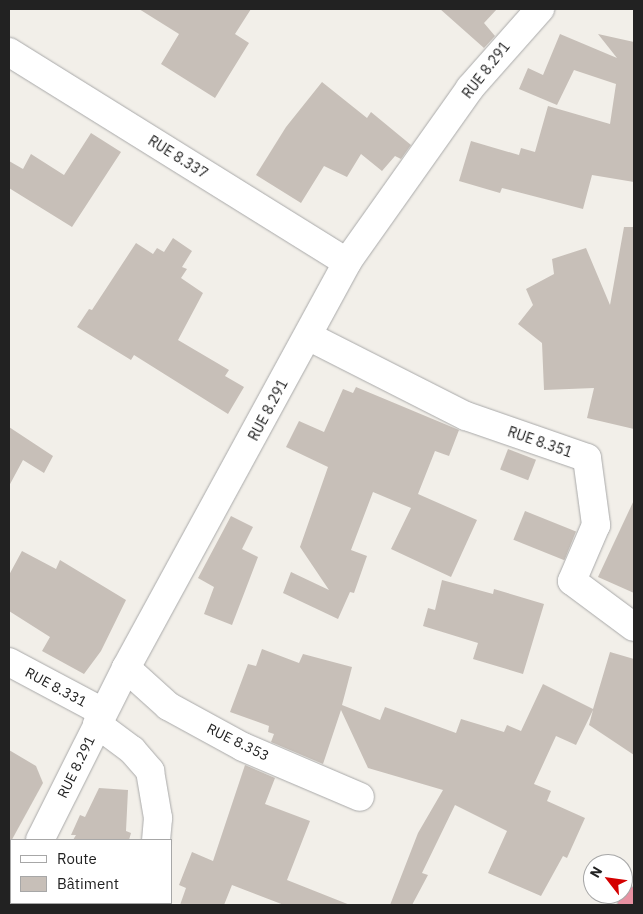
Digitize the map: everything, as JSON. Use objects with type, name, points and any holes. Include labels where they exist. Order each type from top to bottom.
[{"type":"highway","points":[[632,905],[634,901]]},
{"type":"street","name":"RUE 8.291","points":[[40,839],[126,668],[347,262],[470,88],[540,9]]},
{"type":"street","name":"RUE 8.337","points":[[9,52],[347,262]]},
{"type":"street","name":"RUE 8.351","points":[[308,336],[466,416],[587,458],[596,525],[572,581],[634,627]]},
{"type":"street","name":"RUE 8.331","points":[[9,662],[100,718],[150,771],[158,818],[156,839]]},
{"type":"street","name":"RUE 8.353","points":[[126,668],[168,706],[243,747],[360,797]]},
{"type":"building","points":[[139,9],[251,9],[235,34],[249,43],[215,98],[161,64],[179,34]]},
{"type":"building","points":[[440,9],[497,9],[484,23],[495,36],[484,48]]},
{"type":"building","points":[[560,34],[617,58],[598,34],[634,42],[634,182],[592,175],[583,209],[502,188],[500,193],[459,181],[471,141],[519,155],[521,148],[535,152],[548,106],[610,124],[616,84],[574,70],[557,105],[519,89],[528,68],[543,75]]},
{"type":"building","points":[[322,82],[367,118],[371,112],[411,145],[401,159],[395,156],[382,171],[361,154],[347,177],[324,166],[301,203],[256,175],[286,127]]},
{"type":"building","points":[[91,133],[121,152],[72,227],[9,188],[9,161],[23,169],[31,154],[64,175]]},
{"type":"building","points":[[624,227],[634,227],[634,429],[587,418],[594,388],[544,390],[542,343],[518,324],[533,305],[526,289],[554,274],[552,259],[586,248],[610,305]]},
{"type":"building","points":[[173,238],[192,251],[182,267],[187,269],[181,278],[203,293],[178,340],[229,370],[225,376],[244,387],[228,414],[134,355],[131,360],[77,327],[89,309],[92,310],[136,243],[153,254],[157,248],[164,252]]},
{"type":"building","points":[[356,387],[459,430],[449,456],[435,451],[418,494],[477,520],[451,577],[391,549],[411,508],[373,492],[351,550],[367,556],[354,593],[350,592],[338,619],[283,593],[291,572],[329,590],[300,547],[328,467],[286,447],[299,421],[324,432],[343,389],[353,393]]},
{"type":"building","points":[[9,427],[53,456],[44,473],[23,460],[9,486]]},
{"type":"building","points":[[508,449],[536,460],[528,480],[500,470]]},
{"type":"building","points":[[634,500],[634,593],[598,577]]},
{"type":"building","points":[[525,511],[576,532],[564,560],[513,540]]},
{"type":"building","points":[[231,516],[253,527],[242,549],[258,557],[232,625],[204,614],[214,587],[198,578]]},
{"type":"building","points":[[22,551],[56,569],[60,560],[126,600],[101,651],[84,674],[42,651],[50,637],[9,611],[9,575]]},
{"type":"building","points":[[442,580],[493,594],[494,589],[544,604],[523,674],[473,659],[478,643],[423,626],[428,608],[435,610]]},
{"type":"building","points":[[262,649],[299,663],[303,654],[352,667],[342,705],[380,720],[385,707],[456,733],[461,719],[504,732],[507,725],[521,731],[543,684],[593,709],[610,652],[634,659],[634,755],[589,725],[593,710],[576,745],[556,736],[534,784],[551,791],[547,801],[585,818],[567,858],[563,856],[541,896],[488,873],[507,831],[455,805],[422,873],[428,875],[412,905],[390,905],[418,833],[443,790],[368,768],[341,710],[323,764],[271,742],[274,734],[268,732],[269,726],[230,712],[248,664],[256,666]]},
{"type":"building","points":[[9,750],[36,766],[43,783],[12,839],[10,839],[9,845]]},
{"type":"building","points":[[245,765],[275,778],[265,804],[310,821],[287,880],[350,905],[284,905],[232,885],[224,905],[180,905],[186,888],[179,885],[192,852],[213,861]]},
{"type":"building","points":[[99,788],[128,790],[126,831],[131,833],[129,839],[74,839],[76,835],[71,835],[80,815],[85,817]]}]
